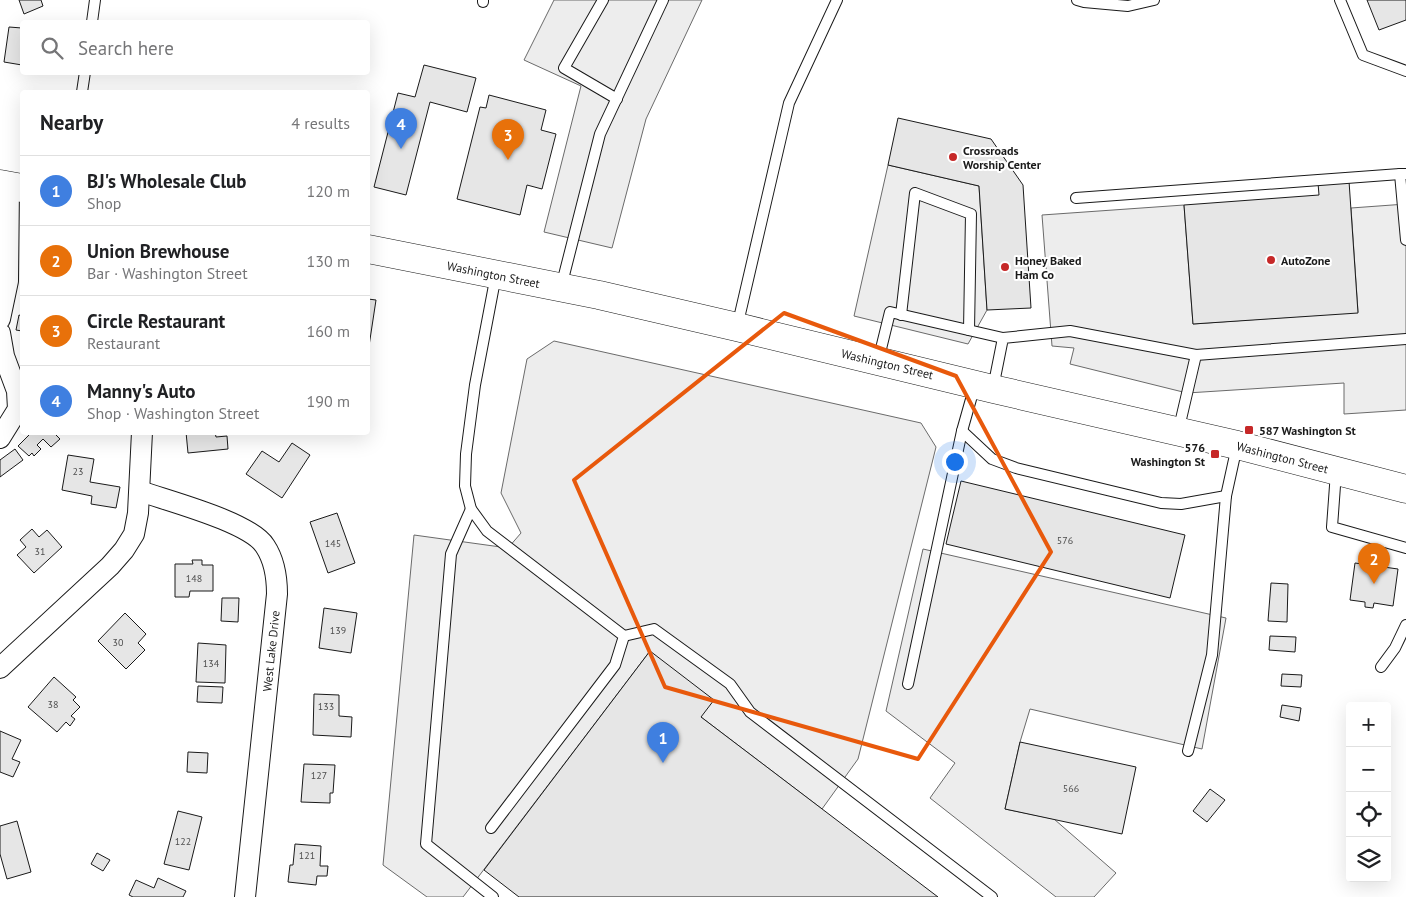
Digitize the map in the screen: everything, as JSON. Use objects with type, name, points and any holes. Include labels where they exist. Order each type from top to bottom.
[{"type":"main road","name":"Washington Street","points":[[370,250],[496,274],[737,327],[1405,486]]},
{"type":"street","points":[[0,319],[8,281],[10,186]]},
{"type":"street","points":[[0,333],[4,356],[17,391],[20,407],[0,438]]},
{"type":"street","points":[[0,668],[110,566],[124,550],[134,534],[140,491],[142,435]]},
{"type":"street","name":"West Lake Drive","points":[[140,491],[231,522],[256,536],[265,545],[277,576],[277,594],[245,897]]},
{"type":"lane","points":[[92,20],[96,0]]},
{"type":"lane","points":[[603,0],[564,68],[617,99]]},
{"type":"lane","points":[[561,288],[600,134],[663,0]]},
{"type":"lane","points":[[737,327],[789,102],[837,0]]},
{"type":"lane","points":[[1077,0],[1128,6],[1154,0]]},
{"type":"lane","points":[[1340,0],[1363,55],[1406,71]]},
{"type":"lane","points":[[82,90],[85,75]]},
{"type":"lane","points":[[1076,198],[1403,174],[1406,240]]},
{"type":"lane","points":[[901,315],[915,193],[971,214],[969,330]]},
{"type":"lane","points":[[496,274],[466,454],[465,486],[471,509],[487,531],[624,636]]},
{"type":"lane","points":[[878,361],[890,312],[1003,338],[1070,331],[1196,355],[1406,339]]},
{"type":"lane","points":[[908,684],[962,431],[984,386],[1003,338]]},
{"type":"lane","points":[[1178,432],[1196,355]]},
{"type":"lane","points":[[962,431],[992,459],[1016,468],[1160,503],[1181,504],[1226,496]]},
{"type":"lane","points":[[1188,751],[1212,655],[1226,496],[1237,445]]},
{"type":"lane","points":[[1336,471],[1332,527],[1406,548]]},
{"type":"lane","points":[[471,509],[451,554],[426,844],[493,897]]},
{"type":"lane","points":[[1381,667],[1395,648],[1406,625]]},
{"type":"lane","points":[[624,636],[654,629],[730,684],[750,712],[992,897]]},
{"type":"lane","points":[[491,828],[615,665],[624,636]]},
{"type":"highlighted area","points":[[784,313],[956,376],[1051,552],[918,759],[665,687],[574,480]]},
{"type":"shaded area","points":[[554,0],[702,0],[646,119],[612,248],[544,232],[581,86],[524,60]]},
{"type":"shaded area","points":[[888,165],[979,186],[987,310],[968,344],[854,316]]},
{"type":"shaded area","points":[[1406,204],[1406,410],[1344,414],[1344,383],[1187,393],[1070,364],[1074,348],[1052,346],[1042,215],[1184,205],[1193,324],[1358,312],[1351,208]]},
{"type":"shaded area","points":[[554,341],[921,423],[936,447],[858,759],[822,809],[701,717],[650,651],[463,897],[427,897],[383,865],[414,535],[508,548],[521,533],[501,493],[527,359]]},
{"type":"shaded area","points":[[923,549],[1226,618],[1202,749],[1030,709],[1020,742],[1005,809],[1054,819],[1116,873],[1094,897],[1056,897],[930,798],[955,763],[886,711]]},
{"type":"building","points":[[19,0],[41,0],[43,6],[24,14]]},
{"type":"building","points":[[1367,0],[1406,0],[1406,20],[1379,30]]},
{"type":"building","points":[[9,27],[20,28],[20,65],[4,62]]},
{"type":"building","points":[[424,65],[476,78],[467,112],[430,102],[406,195],[374,187],[398,93],[415,97]]},
{"type":"building","points":[[489,95],[546,110],[541,130],[556,134],[542,189],[527,185],[520,215],[457,199],[480,107],[486,108]]},
{"type":"building","points":[[898,118],[991,139],[1023,185],[1031,308],[987,310],[979,186],[888,165]]},
{"type":"building","name":"AutoZone","points":[[1349,181],[1358,313],[1193,324],[1184,205],[1319,195],[1318,183]]},
{"type":"building","points":[[370,299],[376,300],[370,339]]},
{"type":"building","points":[[19,315],[20,331],[16,330]]},
{"type":"building","points":[[29,435],[56,435],[60,439],[51,447],[43,439],[37,445],[41,449],[34,456],[32,453],[29,456],[18,446]]},
{"type":"building","points":[[186,435],[227,436],[228,449],[188,453]]},
{"type":"building","points":[[292,443],[310,455],[282,498],[246,474],[262,451],[279,462]]},
{"type":"building","points":[[15,449],[23,460],[0,477],[0,460]]},
{"type":"building","points":[[68,455],[94,459],[90,482],[120,487],[116,508],[91,504],[92,496],[62,490]]},
{"type":"building","points":[[961,481],[1185,535],[1170,598],[946,544]]},
{"type":"building","points":[[337,513],[355,563],[328,573],[310,522]]},
{"type":"building","points":[[32,529],[39,537],[47,530],[62,547],[34,573],[17,555],[26,547],[20,540]]},
{"type":"building","points":[[192,560],[202,560],[202,565],[213,565],[213,591],[190,591],[189,597],[175,597],[175,564],[193,564]]},
{"type":"building","points":[[1355,563],[1398,569],[1393,606],[1374,603],[1373,608],[1365,607],[1365,602],[1350,600]]},
{"type":"building","points":[[1271,583],[1288,584],[1287,622],[1268,621]]},
{"type":"building","points":[[222,598],[239,598],[238,622],[221,621]]},
{"type":"building","points":[[324,608],[357,613],[351,653],[319,648]]},
{"type":"building","points":[[125,613],[146,634],[138,643],[145,650],[126,669],[98,641]]},
{"type":"building","points":[[1270,636],[1296,637],[1295,652],[1269,650]]},
{"type":"building","points":[[198,643],[226,645],[225,683],[196,682]]},
{"type":"building","points":[[650,651],[714,700],[701,717],[938,897],[519,897],[484,870]]},
{"type":"building","points":[[1282,674],[1302,675],[1301,687],[1281,686]]},
{"type":"building","points":[[54,677],[76,697],[73,700],[80,707],[71,716],[75,719],[70,726],[66,722],[57,732],[28,707]]},
{"type":"building","points":[[198,686],[223,687],[222,703],[197,702]]},
{"type":"building","points":[[314,694],[339,695],[339,716],[352,717],[351,737],[313,735]]},
{"type":"building","points":[[1282,705],[1301,708],[1299,721],[1280,717]]},
{"type":"building","points":[[0,731],[21,740],[12,759],[20,762],[13,777],[0,772]]},
{"type":"building","points":[[1020,742],[1136,767],[1122,834],[1005,809]]},
{"type":"building","points":[[188,752],[208,753],[207,773],[187,772]]},
{"type":"building","points":[[304,764],[335,765],[333,793],[330,793],[330,803],[301,802]]},
{"type":"building","points":[[1210,789],[1225,800],[1207,822],[1193,811]]},
{"type":"building","points":[[178,811],[202,817],[189,870],[164,864]]},
{"type":"building","points":[[17,821],[31,872],[7,879],[0,854],[0,826]]},
{"type":"building","points":[[295,844],[321,846],[320,866],[328,866],[327,876],[317,876],[316,885],[288,882],[290,865],[293,865]]},
{"type":"building","points":[[97,853],[110,860],[103,871],[91,864]]},
{"type":"building","points":[[158,878],[186,891],[183,897],[133,897],[129,895],[136,880],[154,888]]},
{"type":"place","name":"Manny's Auto","points":[[401,149]]},
{"type":"place","name":"Crossroads Worship Center","points":[[953,157]]},
{"type":"place","name":"Circle Restaurant","points":[[508,160]]},
{"type":"place","name":"AutoZone","points":[[1271,260]]},
{"type":"place","name":"Honey Baked Ham Co","points":[[1005,267]]},
{"type":"place","name":"587 Washington St","points":[[1249,430]]},
{"type":"place","name":"576 Washington St","points":[[1215,454]]},
{"type":"place","name":"Union Brewhouse","points":[[1374,584]]},
{"type":"place","name":"BJ's Wholesale Club","points":[[663,763]]}]
